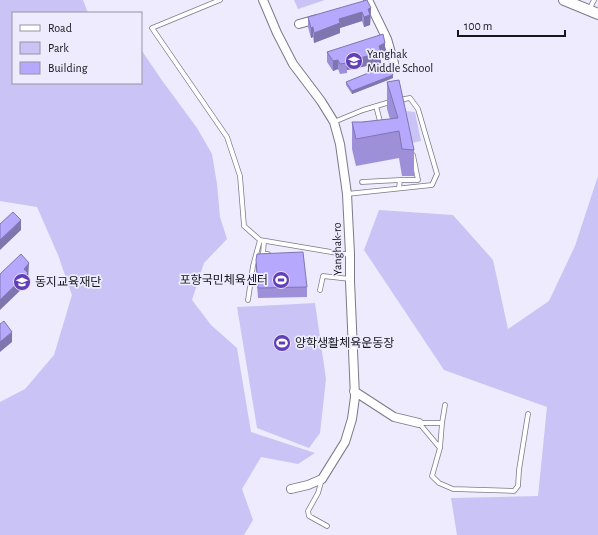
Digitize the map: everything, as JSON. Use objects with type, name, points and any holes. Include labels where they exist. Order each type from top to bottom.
[{"type":"street","name":"Yanghak-ro","points":[[263,0],[277,33],[293,64],[321,101],[334,122],[340,144],[347,194],[355,398],[352,418],[345,442],[322,479]]},
{"type":"street","points":[[564,0],[593,12]]},
{"type":"street","points":[[367,2],[387,40],[394,63]]},
{"type":"street","points":[[299,24],[324,17]]},
{"type":"street","points":[[354,391],[394,417],[419,423]]},
{"type":"street","points":[[291,489],[308,485],[322,479]]},
{"type":"lane","points":[[220,0],[152,28],[226,137],[240,176],[244,226],[262,240],[350,254]]},
{"type":"lane","points":[[593,12],[594,0]]},
{"type":"lane","points":[[334,122],[363,110],[395,100],[410,98],[418,109],[437,174],[432,185],[347,194]]},
{"type":"lane","points":[[374,129],[381,127],[376,106]]},
{"type":"lane","points":[[362,182],[418,180],[412,154]]},
{"type":"lane","points":[[399,188],[400,180]]},
{"type":"lane","points":[[262,240],[263,254],[270,254]]},
{"type":"lane","points":[[248,300],[253,266],[262,240]]},
{"type":"lane","points":[[320,290],[323,276],[350,279]]},
{"type":"lane","points":[[445,405],[440,448],[432,476],[439,483],[453,489],[514,491],[518,486],[519,470],[528,414]]},
{"type":"lane","points":[[419,423],[442,423]]},
{"type":"lane","points":[[419,423],[440,448]]},
{"type":"lane","points":[[322,479],[318,493],[308,510],[309,516],[327,526]]},
{"type":"green space","points":[[0,0],[83,0],[88,12],[12,12],[12,84],[142,84],[142,51],[197,128],[212,154],[220,217],[227,239],[204,263],[192,300],[211,325],[237,348],[251,432],[315,453],[298,464],[261,457],[242,489],[253,520],[244,535],[0,535],[0,402],[25,389],[54,355],[72,295],[58,255],[37,207],[0,201]]},
{"type":"green space","points":[[294,0],[325,0],[298,9]]},
{"type":"green space","points":[[406,111],[415,112],[421,141],[411,143]]},
{"type":"green space","points":[[598,176],[598,535],[457,535],[451,498],[538,496],[547,407],[444,370],[364,250],[379,210],[453,215],[493,260],[508,329],[549,301],[575,246]]},
{"type":"green space","name":"양학생활체육운동장","points":[[315,303],[326,379],[320,433],[309,448],[257,428],[237,307]]},
{"type":"building","points":[[367,0],[371,8],[368,9],[370,15],[364,17],[362,12],[339,19],[340,23],[314,33],[313,27],[311,28],[308,17]]},
{"type":"building","points":[[383,34],[385,43],[379,46],[381,53],[346,61],[347,63],[340,64],[338,60],[333,61],[327,52]]},
{"type":"building","points":[[388,65],[393,75],[352,91],[346,82]]},
{"type":"building","points":[[399,80],[414,150],[402,149],[399,131],[356,139],[352,122],[398,118],[387,82]]},
{"type":"building","points":[[13,212],[21,220],[0,240],[0,224]]},
{"type":"building","name":"포항국민체육센터","points":[[303,252],[307,287],[258,288],[257,254]]},
{"type":"building","points":[[21,254],[29,263],[24,269],[28,273],[0,300],[0,274]]},
{"type":"building","points":[[4,321],[12,332],[0,342],[0,324]]},
{"type":"place","name":"Yanghak Middle School","points":[[354,61]]},
{"type":"place","name":"포항국민체육센터","points":[[281,280]]},
{"type":"place","name":"동지교육재단","points":[[22,282]]},
{"type":"place","name":"양학생활체육운동장","points":[[282,343]]}]
